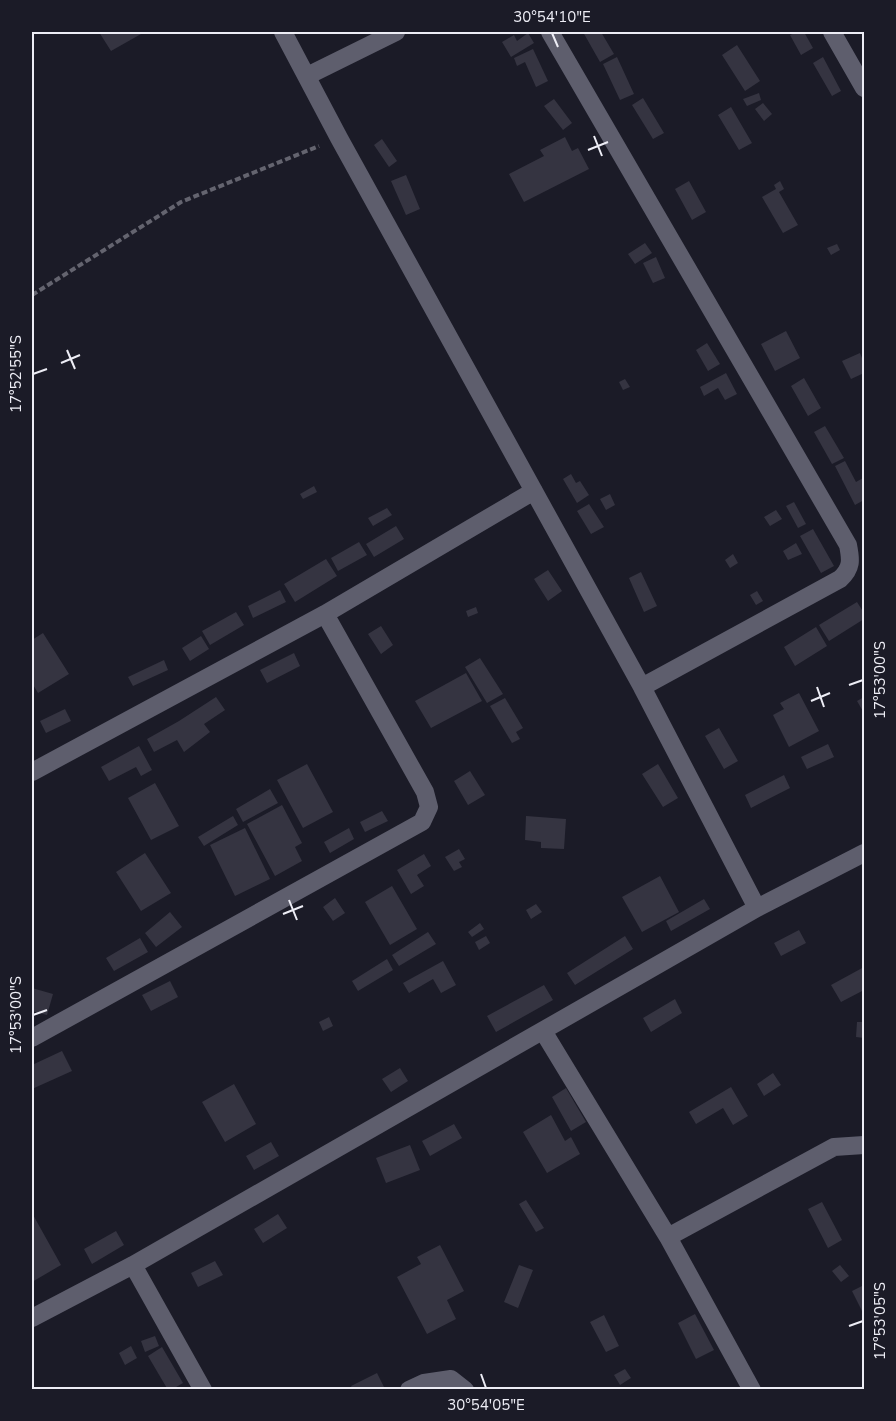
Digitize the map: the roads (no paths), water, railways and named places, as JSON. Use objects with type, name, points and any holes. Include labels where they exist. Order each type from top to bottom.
[{"type":"street","points":[[284,32],[339,138],[642,687],[757,908]]},
{"type":"street","points":[[307,76],[396,32]]},
{"type":"street","points":[[550,32],[848,545],[851,560],[849,570],[840,579],[642,687]]},
{"type":"street","points":[[832,32],[864,88]]},
{"type":"street","points":[[32,772],[325,614],[534,491]]},
{"type":"street","points":[[32,1038],[422,822],[429,807],[425,792],[325,614]]},
{"type":"street","points":[[32,1318],[134,1265],[757,908],[864,853]]},
{"type":"street","points":[[543,1031],[668,1237],[752,1389]]},
{"type":"street","points":[[668,1237],[834,1147],[864,1144]]},
{"type":"street","points":[[134,1265],[203,1389]]},
{"type":"street","points":[[409,1389],[424,1383],[451,1379],[465,1389]]}]
